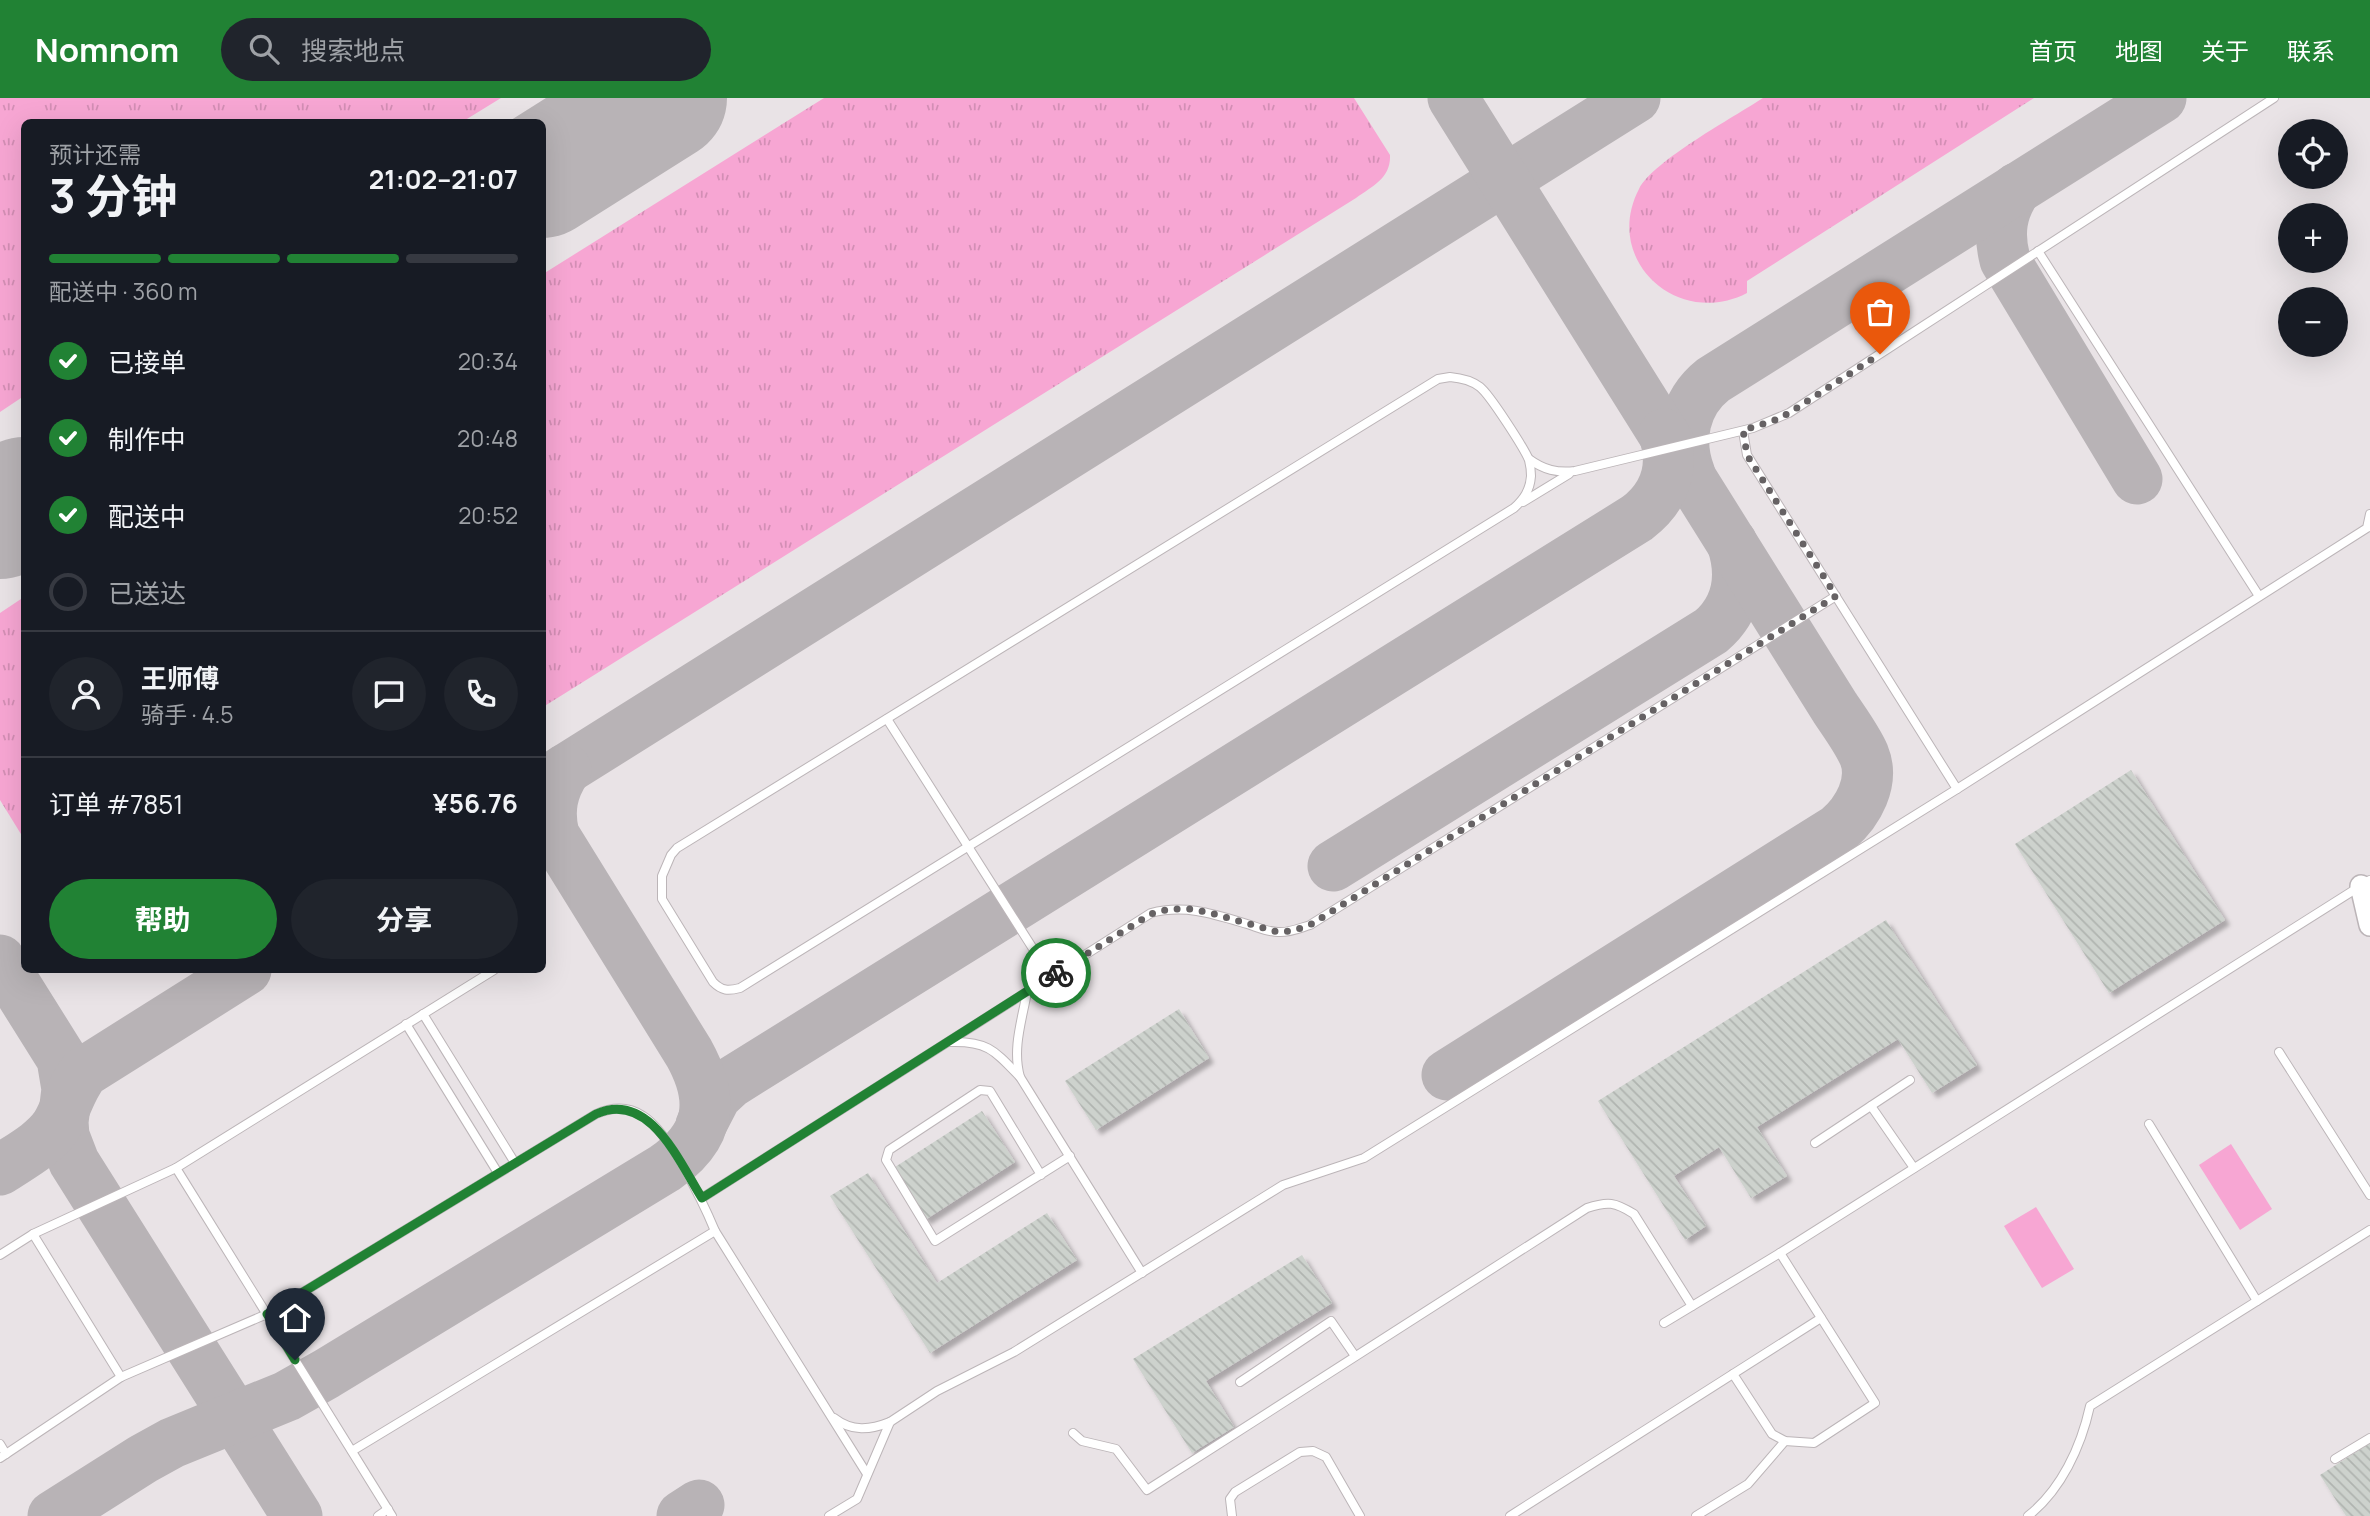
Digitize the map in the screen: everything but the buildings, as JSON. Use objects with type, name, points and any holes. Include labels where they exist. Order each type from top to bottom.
[{"type":"main road","points":[[2367,887],[2370,925]]},
{"type":"lane","points":[[1575,471],[740,988],[729,991],[719,988],[713,982],[662,899],[662,876],[677,848],[1438,379],[1461,378],[1482,388],[1529,459],[1539,467],[1551,471],[1575,471],[1773,421],[2274,98]]},
{"type":"lane","points":[[2038,251],[2259,596]]},
{"type":"lane","points":[[1743,430],[1747,455],[1957,789]]},
{"type":"lane","points":[[1514,508],[1530,487],[1529,459]]},
{"type":"lane","points":[[830,1414],[842,1424],[857,1429],[874,1429],[890,1422],[937,1391],[1014,1352],[1283,1185],[1364,1158],[1957,789],[2368,527],[2370,514]]},
{"type":"lane","points":[[702,1198],[1151,914],[1169,909],[1207,912],[1278,932],[1310,925],[1836,596]]},
{"type":"lane","points":[[887,719],[1051,977]]},
{"type":"lane","points":[[1664,1323],[2367,887]]},
{"type":"lane","points":[[0,1255],[33,1234],[176,1168],[489,973]]},
{"type":"lane","points":[[1020,1077],[1017,1048],[1027,992]]},
{"type":"lane","points":[[422,1014],[515,1163]]},
{"type":"lane","points":[[406,1024],[498,1174]]},
{"type":"lane","points":[[948,1042],[986,1046],[1020,1077],[1142,1273]]},
{"type":"lane","points":[[2279,1052],[2370,1195]]},
{"type":"lane","points":[[1815,1143],[1910,1080]]},
{"type":"lane","points":[[1041,1174],[990,1091],[981,1090],[889,1150],[886,1160],[935,1241],[1070,1156]]},
{"type":"lane","points":[[1871,1106],[1914,1168]]},
{"type":"lane","points":[[0,1444],[3,1456],[121,1377],[267,1314],[596,1114],[620,1108],[643,1116],[653,1124],[702,1198],[715,1231],[867,1475]]},
{"type":"lane","points":[[2149,1124],[2257,1301]]},
{"type":"lane","points":[[176,1168],[390,1513],[378,1516]]},
{"type":"lane","points":[[1073,1433],[1082,1441],[1116,1448],[1147,1490],[1587,1208],[1604,1202],[1620,1205],[1634,1214],[1692,1306]]},
{"type":"lane","points":[[2028,1516],[2038,1508],[2067,1469],[2085,1430],[2090,1406],[2370,1230]]},
{"type":"lane","points":[[352,1451],[715,1231]]},
{"type":"lane","points":[[33,1234],[121,1377]]},
{"type":"lane","points":[[1733,1374],[1772,1434],[1785,1441],[1814,1443],[1875,1403],[1780,1253]]},
{"type":"lane","points":[[1510,1516],[1821,1318]]},
{"type":"lane","points":[[1240,1382],[1331,1321],[1355,1356]]},
{"type":"lane","points":[[829,1516],[857,1499],[890,1422]]},
{"type":"lane","points":[[2335,1459],[2370,1438]]},
{"type":"lane","points":[[1696,1516],[1748,1484],[1785,1441]]},
{"type":"lane","points":[[1232,1516],[1230,1499],[1235,1492],[1300,1452],[1313,1451],[1326,1457],[1360,1516]]},
{"type":"green space","points":[[0,98],[501,98],[467,119],[21,119],[21,398],[0,412]]},
{"type":"green space","points":[[824,98],[1354,98],[1390,155],[1388,170],[1384,176],[1356,198],[546,705],[546,272]]},
{"type":"green space","points":[[1763,98],[2034,98],[1747,281],[1747,293],[1721,302],[1696,302],[1673,295],[1653,281],[1639,263],[1631,240],[1630,215],[1639,189],[1647,178],[1677,153]]},
{"type":"green space","points":[[21,599],[21,834],[0,800],[0,613]]},
{"type":"green space","points":[[2231,1144],[2272,1209],[2240,1230],[2199,1165]]},
{"type":"green space","points":[[2036,1207],[2074,1269],[2042,1288],[2004,1226]]},
{"type":"taxiway","points":[[1447,1075],[1838,829],[1852,814],[1863,796],[1867,776],[1864,755],[1854,737],[1453,98]]},
{"type":"taxiway","points":[[546,781],[1635,98]]},
{"type":"taxiway","points":[[1690,474],[1684,448],[1686,423],[1695,400],[1713,380],[2161,98]]},
{"type":"taxiway","points":[[2017,188],[2007,205],[2002,222],[2005,260],[2137,479]]},
{"type":"taxiway","points":[[701,1125],[716,1096],[730,1083],[1637,518],[1655,501],[1665,480],[1668,458],[1664,434]]},
{"type":"taxiway","points":[[0,515],[7,511]]},
{"type":"taxiway","points":[[1333,866],[1711,631],[1727,612],[1736,591],[1737,567],[1732,543]]},
{"type":"taxiway","points":[[53,1516],[172,1443],[287,1396],[326,1374],[665,1168],[692,1143],[700,1130],[705,1102],[697,1070],[554,835],[552,800],[566,769]]},
{"type":"taxiway","points":[[0,960],[62,1059],[67,1089],[64,1136],[74,1162],[297,1516]]},
{"type":"taxiway","points":[[0,1170],[51,1133],[84,1072],[241,973]]},
{"type":"taxiway","points":[[682,1516],[699,1505]]},
{"type":"runway","points":[[546,172],[664,98]]},
{"type":"runway","points":[[0,516],[21,502]]},
{"type":"way so far","points":[[1056,973],[1151,914],[1169,909],[1207,912],[1278,932],[1310,925],[1836,596],[1747,455],[1743,430],[1789,413],[1880,354]]},
{"type":"route","points":[[295,1360],[267,1314],[596,1114],[620,1108],[643,1116],[661,1134],[702,1198],[1056,973]]}]
